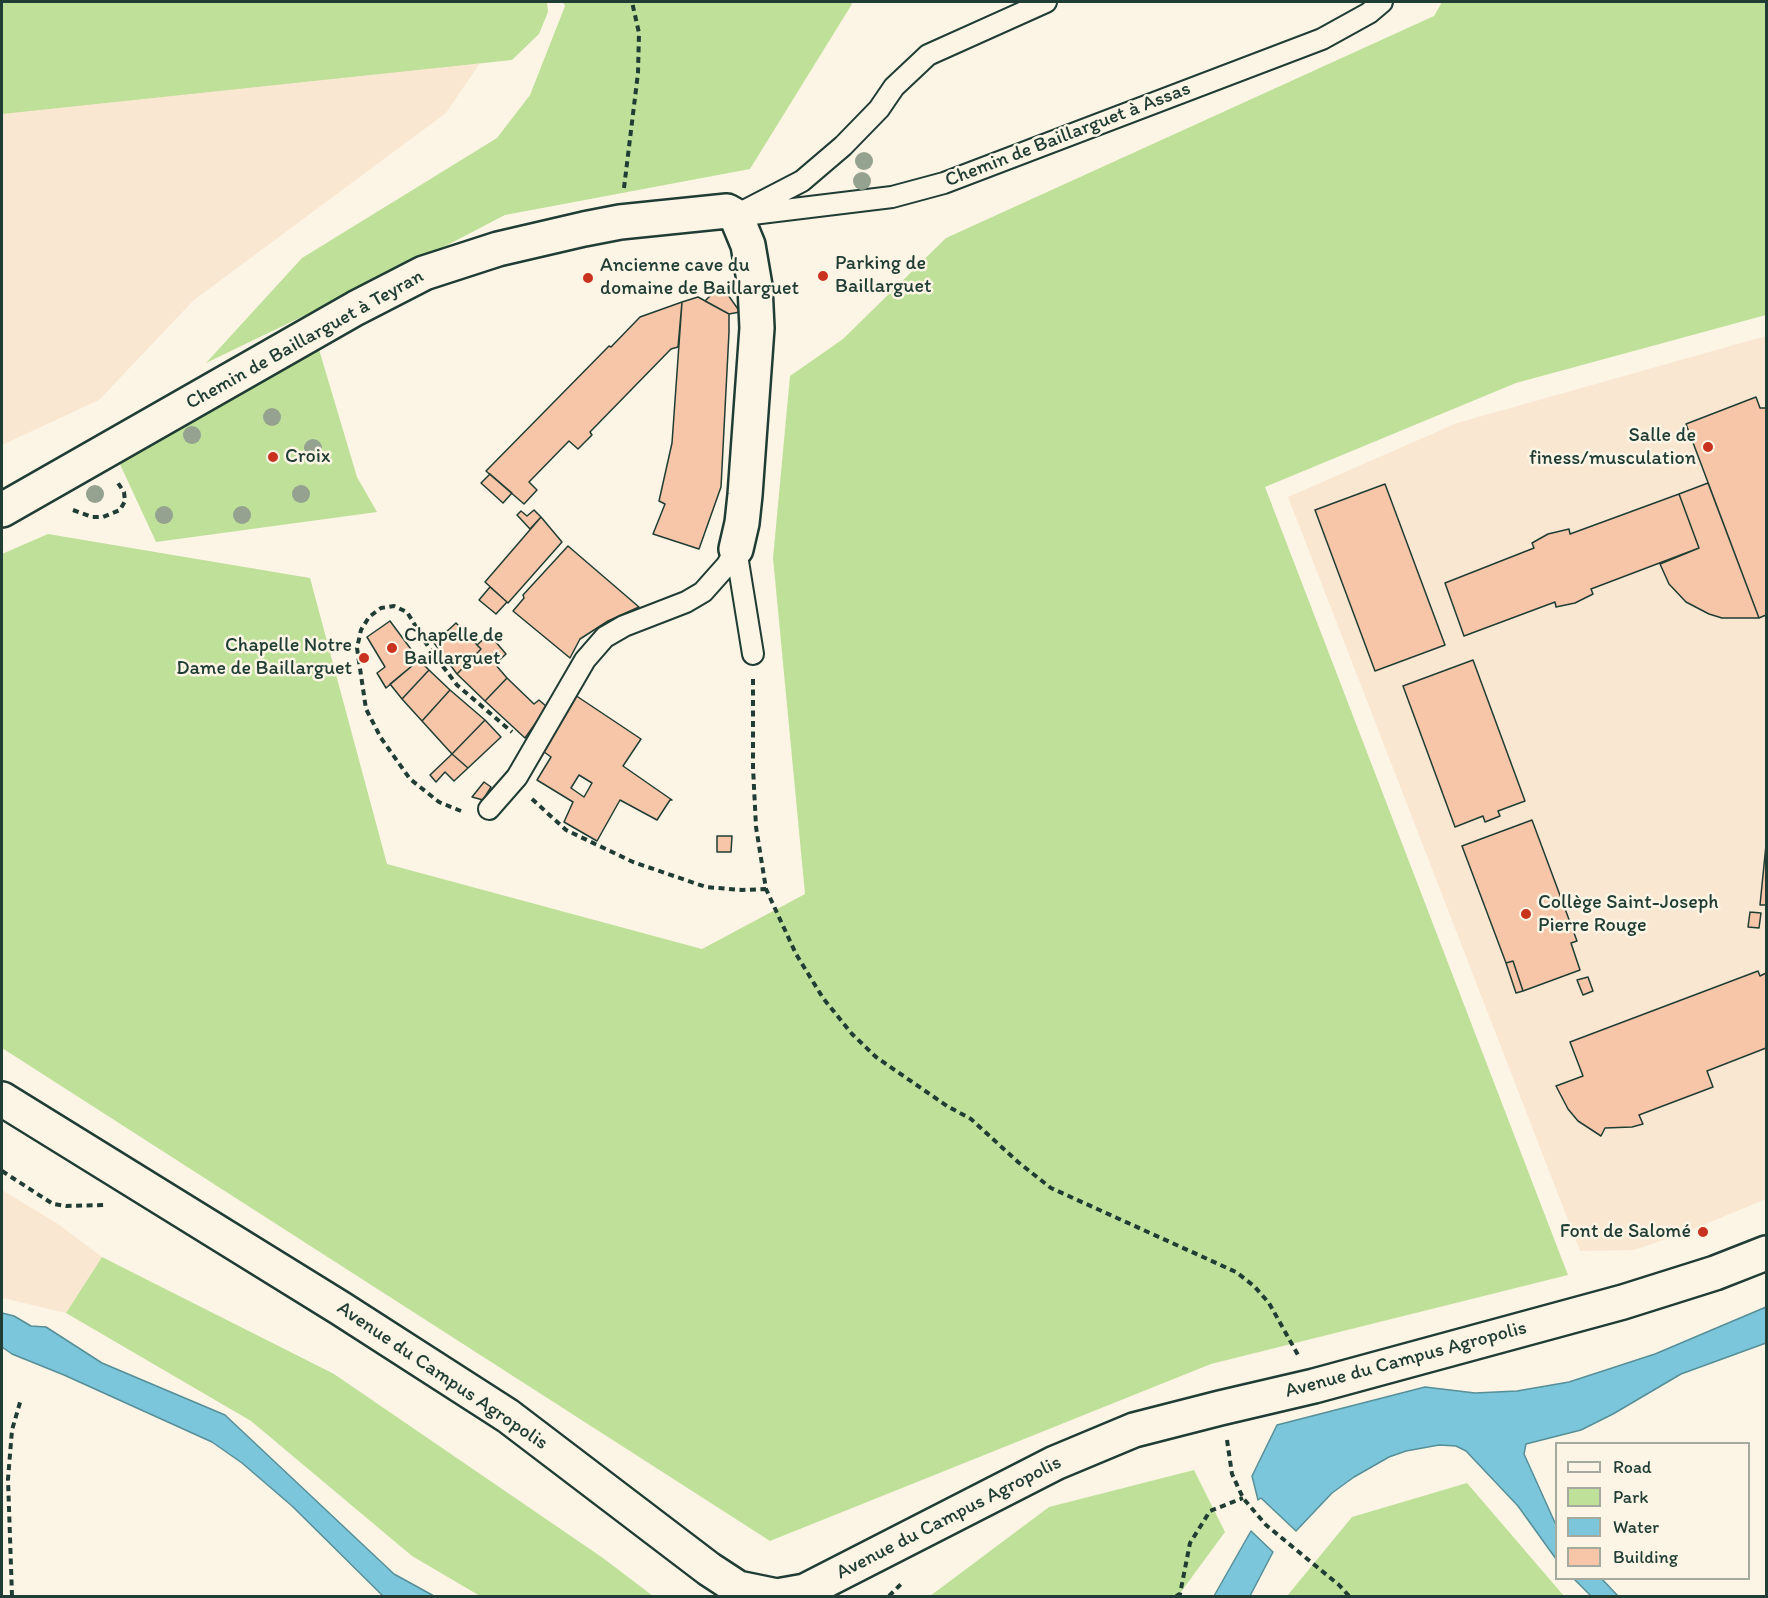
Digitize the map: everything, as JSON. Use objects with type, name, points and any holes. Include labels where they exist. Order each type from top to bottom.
[{"type":"street","name":"Chemin de Baillarguet à Teyran","points":[[2,510],[400,284],[424,273],[498,249],[620,222],[727,211],[736,216]]},
{"type":"street","points":[[736,216],[748,245],[755,286],[757,328],[745,495],[736,549]]},
{"type":"street","name":"Avenue du Campus Agropolis","points":[[2,1099],[340,1308],[508,1416],[709,1569],[738,1588],[777,1596],[805,1591],[1054,1463],[1134,1430],[1220,1407],[1314,1386],[1623,1302],[1715,1273],[1767,1253]]},
{"type":"lane","points":[[736,216],[802,181],[835,153],[879,109],[894,87],[928,55],[1046,2]]},
{"type":"lane","name":"Chemin de Baillarguet à Assas","points":[[736,216],[892,197],[944,183],[1322,39],[1369,13],[1382,2]]},
{"type":"lane","points":[[736,549],[753,654]]},
{"type":"lane","points":[[489,809],[517,777],[585,660],[605,637],[624,626],[686,602],[703,592],[727,566],[736,549]]},
{"type":"path","points":[[620,222],[638,73],[639,33],[632,2]]},
{"type":"path","points":[[489,809],[478,816],[440,802],[410,779],[381,738],[366,709],[357,648],[361,630],[369,617],[381,608],[394,606],[407,612],[429,648],[457,685],[533,750]]},
{"type":"path","points":[[753,654],[753,767],[756,827],[766,889],[796,954],[823,998],[852,1034],[876,1057],[947,1106],[971,1119],[1018,1162],[1051,1188],[1236,1272],[1254,1286],[1269,1303],[1281,1322],[1314,1386]]},
{"type":"path","points":[[517,777],[525,783],[523,792],[566,830],[633,862],[706,887],[766,889]]},
{"type":"path","points":[[12,1596],[8,1479],[12,1430],[21,1399]]},
{"type":"path","points":[[1220,1407],[1232,1474],[1243,1498],[1266,1525],[1348,1596]]},
{"type":"path","points":[[1176,1596],[1180,1594],[1190,1543],[1210,1511],[1243,1498]]},
{"type":"shaded area","points":[[2,2],[507,2],[514,13],[446,113],[194,300],[99,400],[2,445]]},
{"type":"shaded area","points":[[1766,336],[1766,1199],[1684,1233],[1634,1250],[1580,1251],[1288,497],[1457,423]]},
{"type":"shaded area","points":[[2,1190],[58,1224],[102,1257],[66,1313],[2,1298]]},
{"type":"green space","points":[[2,2],[547,2],[548,12],[539,34],[512,60],[2,114]]},
{"type":"green space","points":[[563,2],[851,2],[852,4],[750,169],[505,215],[405,267],[206,363],[302,258],[497,138],[530,95],[565,6]]},
{"type":"green space","points":[[1442,2],[1766,2],[1766,315],[1516,383],[1265,487],[1568,1275],[1211,1364],[770,1541],[2,1048],[2,554],[48,534],[310,578],[387,864],[702,949],[805,894],[773,558],[790,376],[843,339],[946,238],[1434,16]]},
{"type":"green space","points":[[318,346],[357,477],[377,512],[156,542],[118,460],[190,423]]},
{"type":"green space","points":[[102,1257],[334,1374],[603,1558],[653,1596],[480,1596],[412,1556],[251,1421],[66,1313]]},
{"type":"green space","points":[[1194,1470],[1225,1532],[1178,1596],[930,1596],[1049,1507]]},
{"type":"green space","points":[[1467,1483],[1564,1596],[1287,1596],[1352,1517]]},
{"type":"water","points":[[1766,1307],[1766,1343],[1681,1374],[1581,1430],[1526,1444],[1524,1454],[1555,1523],[1555,1558],[1518,1506],[1466,1451],[1456,1446],[1439,1445],[1406,1451],[1389,1457],[1332,1493],[1296,1531],[1261,1498],[1258,1500],[1252,1476],[1277,1425],[1425,1387],[1475,1393],[1517,1391],[1569,1382],[1655,1354]]},
{"type":"water","points":[[2,1313],[14,1316],[31,1326],[46,1327],[102,1363],[225,1415],[394,1574],[434,1596],[383,1596],[292,1506],[242,1463],[212,1442],[12,1354],[2,1347]]},
{"type":"water","points":[[1251,1531],[1273,1552],[1250,1596],[1214,1596]]},
{"type":"water","points":[[1575,1580],[1603,1580],[1618,1596],[1591,1596]]},
{"type":"building","points":[[726,292],[740,312],[729,314],[705,301],[712,294]]},
{"type":"building","points":[[698,297],[729,314],[721,487],[699,549],[653,534],[665,504],[659,501],[672,443],[682,302]]},
{"type":"building","points":[[682,302],[678,347],[671,349],[590,432],[592,435],[578,449],[569,441],[529,482],[537,490],[524,504],[486,471],[640,317]]},
{"type":"building","points":[[1756,397],[1760,408],[1766,408],[1766,615],[1759,618],[1686,424]]},
{"type":"building","points":[[490,474],[512,493],[503,503],[481,483]]},
{"type":"building","points":[[1708,483],[1759,618],[1722,618],[1686,602],[1669,584],[1660,564],[1699,548],[1679,494]]},
{"type":"building","points":[[1385,484],[1445,645],[1375,671],[1315,510]]},
{"type":"building","points":[[1679,494],[1699,548],[1591,589],[1593,594],[1575,603],[1556,607],[1555,602],[1464,636],[1445,583],[1534,548],[1532,543],[1548,534],[1569,529],[1570,534]]},
{"type":"building","points":[[534,510],[541,517],[530,529],[517,515],[521,511],[527,516]]},
{"type":"building","points":[[541,517],[562,542],[508,603],[485,582]]},
{"type":"building","points":[[568,546],[639,607],[608,621],[580,639],[570,658],[513,611],[524,598],[523,595]]},
{"type":"building","points":[[490,587],[507,602],[496,614],[479,600]]},
{"type":"building","name":"Chapelle de Baillarguet","points":[[390,621],[419,660],[386,688],[377,673],[385,667],[367,637]]},
{"type":"building","points":[[456,623],[481,649],[457,674],[434,643]]},
{"type":"building","points":[[489,634],[506,654],[495,664],[507,678],[485,701],[457,674],[481,649],[477,645]]},
{"type":"building","points":[[419,660],[429,670],[402,699],[390,684]]},
{"type":"building","points":[[1473,660],[1525,801],[1498,811],[1500,816],[1485,822],[1483,816],[1455,827],[1403,686]]},
{"type":"building","points":[[429,670],[450,690],[422,721],[402,699]]},
{"type":"building","points":[[507,678],[534,704],[539,700],[547,707],[525,738],[485,701]]},
{"type":"building","points":[[450,690],[485,720],[452,754],[422,721]]},
{"type":"building","points":[[575,695],[641,739],[623,766],[672,800],[657,820],[620,800],[597,841],[564,822],[573,802],[537,780],[551,757],[540,749]],"holes":[[[579,775],[592,783],[584,797],[571,788]]]},
{"type":"building","points":[[485,720],[501,737],[468,768],[452,754]]},
{"type":"building","points":[[452,754],[468,768],[454,781],[445,772],[436,782],[430,775]]},
{"type":"building","points":[[484,782],[491,787],[483,800],[472,797]]},
{"type":"building","points":[[1532,820],[1577,941],[1571,943],[1580,970],[1523,991],[1513,961],[1506,963],[1462,846]]},
{"type":"building","points":[[717,836],[732,836],[731,852],[717,852]]},
{"type":"building","points":[[1766,845],[1766,905],[1760,905]]},
{"type":"building","points":[[1750,912],[1761,913],[1759,928],[1748,927]]},
{"type":"building","points":[[1513,961],[1523,991],[1516,993],[1506,963]]},
{"type":"building","points":[[1758,971],[1760,976],[1766,973],[1766,1048],[1707,1071],[1713,1087],[1639,1115],[1643,1124],[1632,1127],[1605,1128],[1601,1136],[1578,1121],[1568,1109],[1556,1086],[1583,1076],[1570,1042]]},
{"type":"building","points":[[1588,977],[1593,991],[1583,995],[1577,980]]},
{"type":"place","name":"Parking de Baillarguet","points":[[823,276]]},
{"type":"place","name":"Ancienne cave du domaine de Baillarguet","points":[[588,278]]},
{"type":"place","name":"Salle de finess/musculation","points":[[1708,447]]},
{"type":"place","name":"Croix","points":[[273,457]]},
{"type":"place","name":"Chapelle de Baillarguet","points":[[392,648]]},
{"type":"place","name":"Chapelle Notre Dame de Baillarguet","points":[[364,658]]},
{"type":"place","name":"Collège Saint-Joseph Pierre Rouge","points":[[1526,914]]},
{"type":"place","name":"Font de Salomé","points":[[1703,1232]]}]
